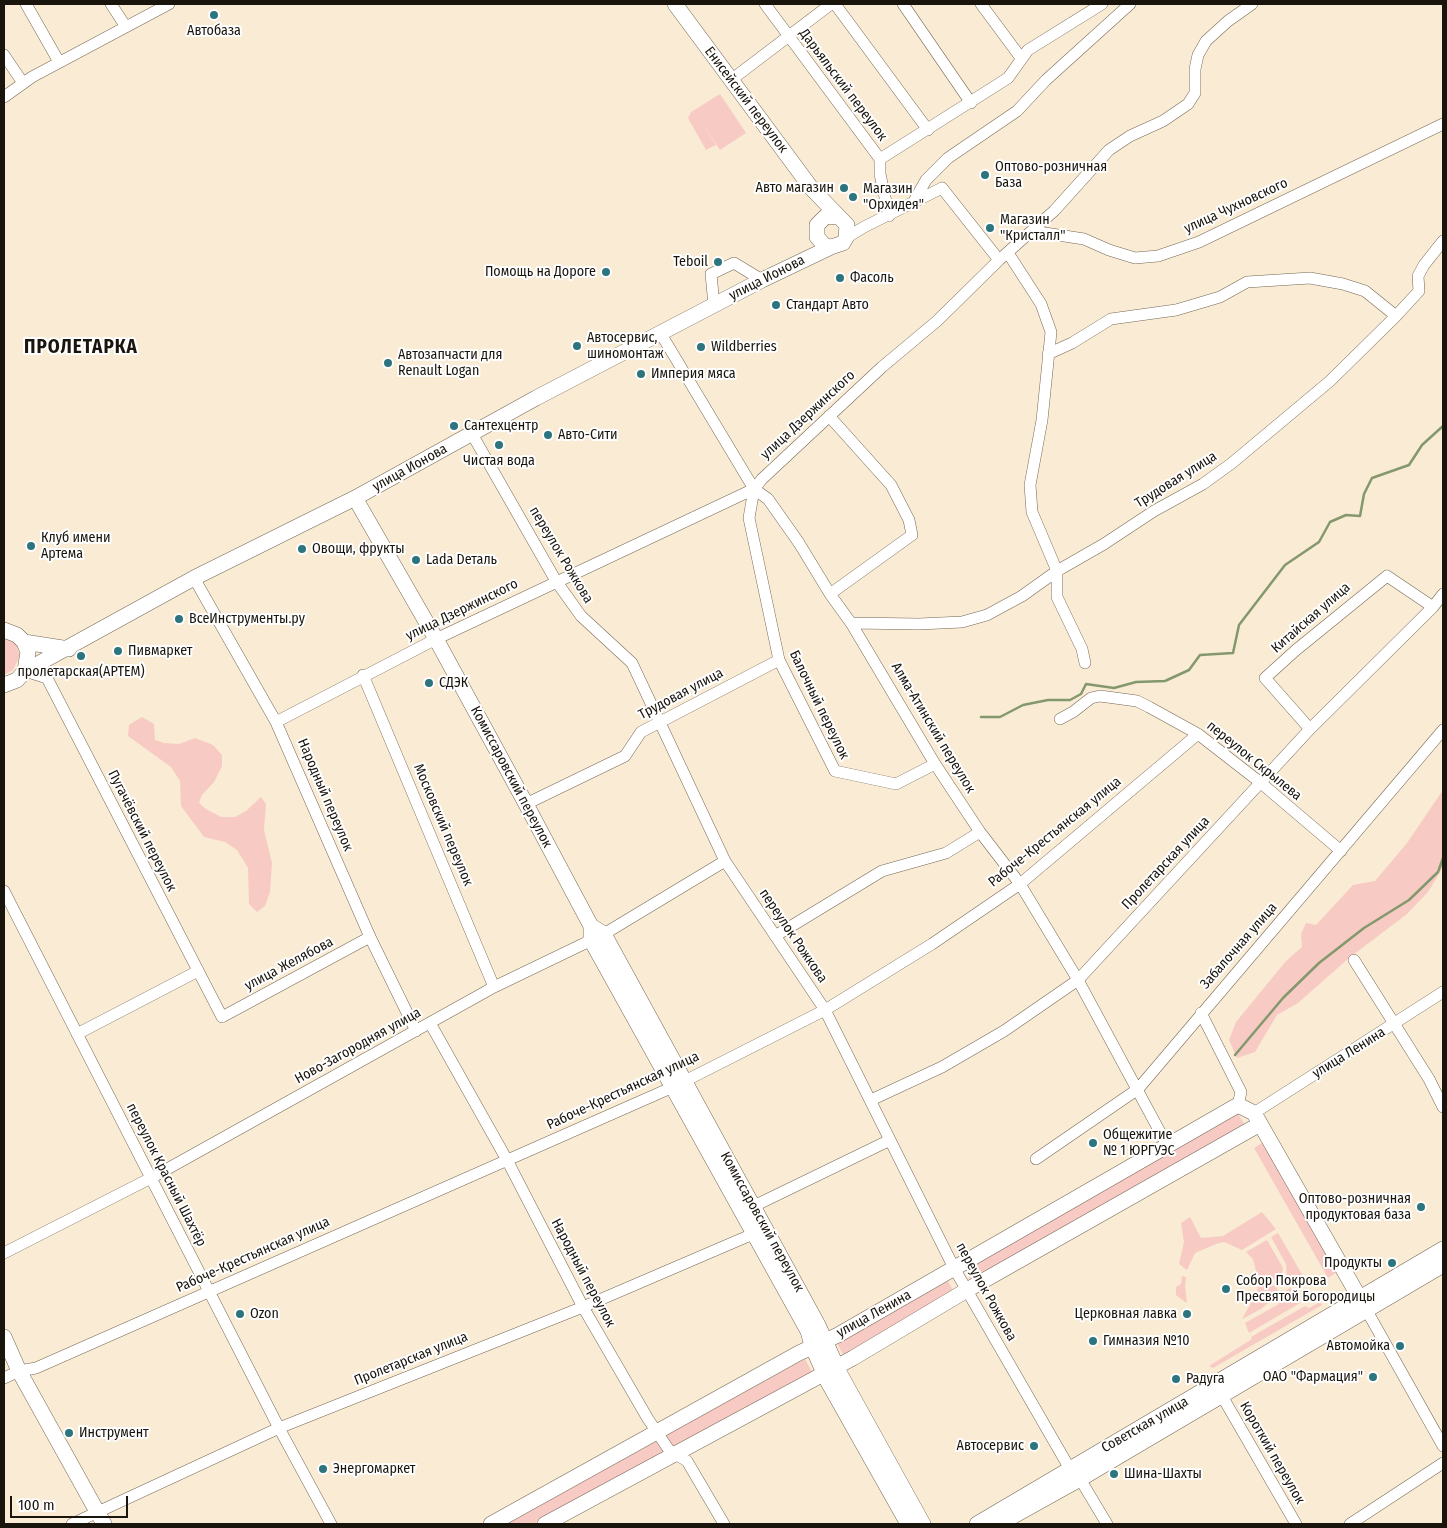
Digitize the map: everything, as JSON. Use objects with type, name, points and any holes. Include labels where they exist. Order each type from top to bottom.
[{"type":"main road","name":"Енисейский переулок","points":[[675,4],[818,197],[844,227]]},
{"type":"main road","points":[[784,269],[803,257],[808,251],[820,212],[818,197]]},
{"type":"main road","points":[[826,216],[844,227],[837,246],[831,247],[820,242],[816,228],[826,216]]},
{"type":"main road","name":"улица Ионова","points":[[4,685],[17,680],[25,671],[69,649],[194,578],[355,498],[536,398],[762,280],[831,247]]},
{"type":"main road","name":"Комиссаровский переулок","points":[[355,498],[436,639],[595,933],[760,1231],[818,1325],[818,1344],[908,1524]]},
{"type":"main road","points":[[4,630],[17,634],[24,642],[28,652],[25,671]]},
{"type":"main road","points":[[24,642],[69,649]]},
{"type":"main road","name":"Комиссаровский переулок","points":[[679,1084],[754,1206],[760,1231]]},
{"type":"main road","points":[[1238,1105],[1257,1118],[1364,1304]]},
{"type":"main road","name":"улица Ленина","points":[[490,1524],[818,1344],[838,1335],[1238,1105]]},
{"type":"main road","name":"улица Ленина","points":[[545,1524],[830,1370],[1257,1118]]},
{"type":"main road","name":"Советская улица","points":[[977,1524],[1222,1396],[1364,1304],[1443,1249]]},
{"type":"main road","name":"Советская улица","points":[[999,1524],[1075,1474],[1364,1304],[1443,1265]]},
{"type":"main road","points":[[4,1337],[19,1371],[101,1518]]},
{"type":"main road","name":"Комиссаровский переулок","points":[[830,1370],[923,1524]]},
{"type":"street","points":[[26,4],[59,62]]},
{"type":"street","points":[[111,4],[126,27]]},
{"type":"street","points":[[4,97],[23,83],[59,62],[169,4]]},
{"type":"street","name":"Дарьяльский переулок","points":[[765,4],[880,159]]},
{"type":"street","points":[[731,80],[833,4],[928,130]]},
{"type":"street","points":[[903,4],[970,103]]},
{"type":"street","points":[[981,4],[1021,58]]},
{"type":"street","points":[[889,216],[880,174],[880,159],[1008,78],[1018,67],[1021,58],[1028,50],[1102,4]]},
{"type":"street","points":[[913,203],[926,180],[948,158],[1017,111],[1046,80],[1130,4]]},
{"type":"street","name":"улица Дзержинского","points":[[276,722],[363,675],[436,639],[754,488],[762,478],[829,416],[937,320],[1054,211],[1109,150],[1130,136],[1163,121],[1188,104],[1195,93],[1195,69],[1198,55],[1206,41],[1228,21],[1252,4]]},
{"type":"street","points":[[4,55],[23,83]]},
{"type":"street","name":"улица Чухновского","points":[[1032,231],[1084,239],[1109,250],[1135,258],[1158,256],[1199,242],[1443,124]]},
{"type":"street","points":[[844,227],[864,226],[889,216],[942,188],[1003,257],[1040,304],[1051,332],[1042,420],[1030,485],[1032,512],[1057,571],[1057,597],[1082,649],[1085,663]]},
{"type":"street","name":"Трудовая улица","points":[[851,623],[920,624],[962,622],[987,615],[1022,596],[1057,571],[1104,544],[1154,511],[1203,484],[1232,463],[1330,381],[1396,316],[1419,291],[1418,276],[1424,265],[1443,241]]},
{"type":"street","points":[[714,305],[711,274],[734,263],[762,280]]},
{"type":"street","points":[[1048,354],[1072,343],[1111,318],[1176,310],[1220,297],[1247,282],[1310,278],[1343,284],[1365,291],[1396,316]]},
{"type":"street","name":"Алма-Атинский переулок","points":[[661,334],[754,488],[768,499],[794,536],[830,594],[851,623],[935,764],[980,832],[1020,884],[1078,980],[1168,1145]]},
{"type":"street","points":[[829,416],[891,484],[909,520],[912,535],[830,594]]},
{"type":"street","name":"переулок Рожкова","points":[[472,434],[556,581],[581,616],[632,663],[725,861],[825,1010],[871,1100],[888,1141],[954,1268],[1075,1474],[1107,1524]]},
{"type":"street","name":"Балочный переулок","points":[[754,488],[749,518],[779,660],[835,771],[896,784],[935,764]]},
{"type":"street","name":"Китайская улица","points":[[1310,729],[1265,678],[1386,576],[1433,607]]},
{"type":"street","name":"Народный переулок","points":[[194,578],[276,722],[370,937],[416,1031]]},
{"type":"street","name":"Пролетарская улица","points":[[871,1100],[942,1067],[1004,1032],[1078,980],[1310,729],[1433,607],[1443,594]]},
{"type":"street","name":"Трудовая улица","points":[[526,804],[625,756],[641,732],[779,660]]},
{"type":"street","name":"Пугачёвский переулок","points":[[25,671],[47,678],[222,1017]]},
{"type":"street","name":"Московский переулок","points":[[363,675],[494,987]]},
{"type":"street","name":"переулок Скрылева","points":[[1060,719],[1091,698],[1112,697],[1136,702],[1198,734],[1261,783],[1341,851]]},
{"type":"street","name":"Забалочная улица","points":[[1036,1159],[1138,1088],[1443,730]]},
{"type":"street","name":"Рабоче-Крестьянская улица","points":[[4,1378],[19,1371],[36,1368],[679,1084],[825,1010],[932,944],[1020,884],[1198,734]]},
{"type":"street","points":[[775,936],[882,871],[946,853],[980,832]]},
{"type":"street","name":"Ново-Загородняя улица","points":[[4,1253],[151,1178],[725,861]]},
{"type":"street","name":"переулок Красный Шахтёр","points":[[4,891],[278,1428],[331,1524]]},
{"type":"street","name":"улица Желябова","points":[[222,1017],[370,937]]},
{"type":"street","points":[[1354,960],[1429,1080],[1443,1107]]},
{"type":"street","points":[[77,1034],[198,971]]},
{"type":"street","name":"улица Ленина","points":[[1257,1118],[1443,992]]},
{"type":"street","points":[[1201,1013],[1241,1092],[1238,1105]]},
{"type":"street","name":"Народный переулок","points":[[430,1023],[507,1160],[583,1307],[668,1450],[687,1461],[724,1524]]},
{"type":"street","points":[[754,1206],[888,1141]]},
{"type":"street","name":"Пролетарская улица","points":[[72,1524],[101,1518],[278,1428],[583,1307],[760,1231]]},
{"type":"street","points":[[1364,1304],[1443,1446]]},
{"type":"street","name":"Короткий переулок","points":[[1222,1396],[1296,1524]]},
{"type":"street","points":[[1350,1524],[1443,1463]]},
{"type":"shaded area","points":[[720,94],[746,133],[720,150],[702,123],[716,145],[706,150],[688,118],[691,112]]},
{"type":"shaded area","points":[[4,636],[15,642],[20,656],[13,670],[4,675]]},
{"type":"shaded area","points":[[142,717],[154,724],[155,740],[179,744],[195,738],[213,745],[222,755],[222,766],[214,782],[202,795],[199,803],[206,809],[221,817],[235,817],[246,811],[261,797],[266,804],[264,830],[272,863],[270,892],[265,906],[257,912],[249,904],[248,868],[237,850],[225,842],[204,837],[181,806],[180,781],[171,767],[128,736],[129,725]]},
{"type":"shaded area","points":[[1443,790],[1443,867],[1428,892],[1407,914],[1349,958],[1298,1003],[1277,1015],[1255,1052],[1237,1058],[1229,1040],[1236,1022],[1286,961],[1302,947],[1301,934],[1306,923],[1316,925],[1353,885],[1375,881],[1407,843]]},
{"type":"shaded area","points":[[1237,1112],[1246,1127],[973,1284],[965,1270]]},
{"type":"shaded area","points":[[1265,1141],[1339,1271],[1328,1278],[1254,1148]]},
{"type":"shaded area","points":[[1262,1212],[1276,1229],[1242,1250],[1224,1242],[1195,1253],[1187,1270],[1179,1264],[1184,1242],[1181,1223],[1190,1217],[1201,1238],[1223,1236]]},
{"type":"shaded area","points":[[1278,1233],[1303,1276],[1298,1285],[1290,1283],[1287,1278],[1286,1264],[1271,1237]]},
{"type":"shaded area","points":[[1267,1240],[1283,1268],[1282,1276],[1277,1280],[1257,1275],[1253,1259],[1246,1252]]},
{"type":"shaded area","points":[[1182,1276],[1186,1277],[1187,1302],[1176,1295],[1176,1287],[1181,1284]]},
{"type":"shaded area","points":[[1259,1280],[1277,1288],[1279,1294],[1261,1309],[1242,1319],[1257,1292]]},
{"type":"shaded area","points":[[948,1281],[955,1294],[844,1357],[837,1343]]},
{"type":"shaded area","points":[[1290,1288],[1297,1290],[1300,1303],[1249,1333],[1245,1323],[1279,1304],[1283,1292]]},
{"type":"shaded area","points":[[1320,1302],[1322,1305],[1213,1368],[1209,1366],[1252,1339],[1251,1337],[1305,1306],[1309,1308]]},
{"type":"shaded area","points":[[805,1359],[812,1372],[673,1448],[666,1435]]},
{"type":"shaded area","points":[[658,1440],[665,1453],[533,1524],[503,1524]]},
{"type":"waterway","points":[[981,717],[1000,717],[1023,705],[1048,700],[1070,700],[1081,694],[1086,684],[1114,688],[1136,682],[1165,681],[1189,670],[1200,655],[1233,653],[1239,625],[1285,565],[1319,542],[1330,522],[1346,515],[1360,516],[1364,494],[1372,478],[1409,465],[1422,445],[1443,426]]},
{"type":"waterway","points":[[1235,1055],[1283,998],[1319,963],[1364,928],[1409,900],[1438,872],[1443,858]]},
{"type":"place","name":"Автобаза","points":[[214,15]]},
{"type":"place","name":"Оптово-розничная База","points":[[985,175]]},
{"type":"place","name":"Авто магазин","points":[[844,188]]},
{"type":"place","name":"Магазин \"Орхидея\"","points":[[853,197]]},
{"type":"place","name":"Магазин \"Кристалл\"","points":[[990,228]]},
{"type":"place","name":"Teboil","points":[[718,262]]},
{"type":"place","name":"Помощь на Дороге","points":[[606,272]]},
{"type":"place","name":"Фасоль","points":[[840,278]]},
{"type":"place","name":"Стандарт Авто","points":[[776,305]]},
{"type":"place","name":"Автосервис, шиномонтаж","points":[[577,346]]},
{"type":"place","name":"Wildberries","points":[[701,347]]},
{"type":"place","name":"Автозапчасти для Renault Logan","points":[[388,363]]},
{"type":"place","name":"Империя мяса","points":[[641,374]]},
{"type":"place","name":"Сантехцентр","points":[[454,426]]},
{"type":"place","name":"Авто-Сити","points":[[548,435]]},
{"type":"place","name":"Чистая вода","points":[[499,445]]},
{"type":"place","name":"Клуб имени Артема","points":[[31,546]]},
{"type":"place","name":"Овощи, фрукты","points":[[302,549]]},
{"type":"place","name":"Lada Dеталь","points":[[416,560]]},
{"type":"place","name":"ВсеИнструменты.ру","points":[[179,619]]},
{"type":"place","name":"Пивмаркет","points":[[118,651]]},
{"type":"place","name":"пролетарская(АРТЕМ)","points":[[81,656]]},
{"type":"place","name":"СДЭК","points":[[429,683]]},
{"type":"place","name":"Общежитие № 1 ЮРГУЭС","points":[[1093,1143]]},
{"type":"place","name":"Оптово-розничная продуктовая база","points":[[1421,1207]]},
{"type":"place","name":"Продукты","points":[[1392,1263]]},
{"type":"place","name":"Собор Покрова Пресвятой Богородицы","points":[[1226,1289]]},
{"type":"place","name":"Ozon","points":[[240,1314]]},
{"type":"place","name":"Церковная лавка","points":[[1187,1314]]},
{"type":"place","name":"Гимназия №10","points":[[1093,1341]]},
{"type":"place","name":"Автомойка","points":[[1400,1346]]},
{"type":"place","name":"ОАО \"Фармация\"","points":[[1373,1377]]},
{"type":"place","name":"Радуга","points":[[1176,1379]]},
{"type":"place","name":"Инструмент","points":[[69,1433]]},
{"type":"place","name":"Автосервис","points":[[1034,1446]]},
{"type":"place","name":"Энергомаркет","points":[[323,1469]]},
{"type":"place","name":"Шина-Шахты","points":[[1114,1474]]},
{"type":"district","name":"ПРОЛЕТАРКА","points":[[81,348]]}]
